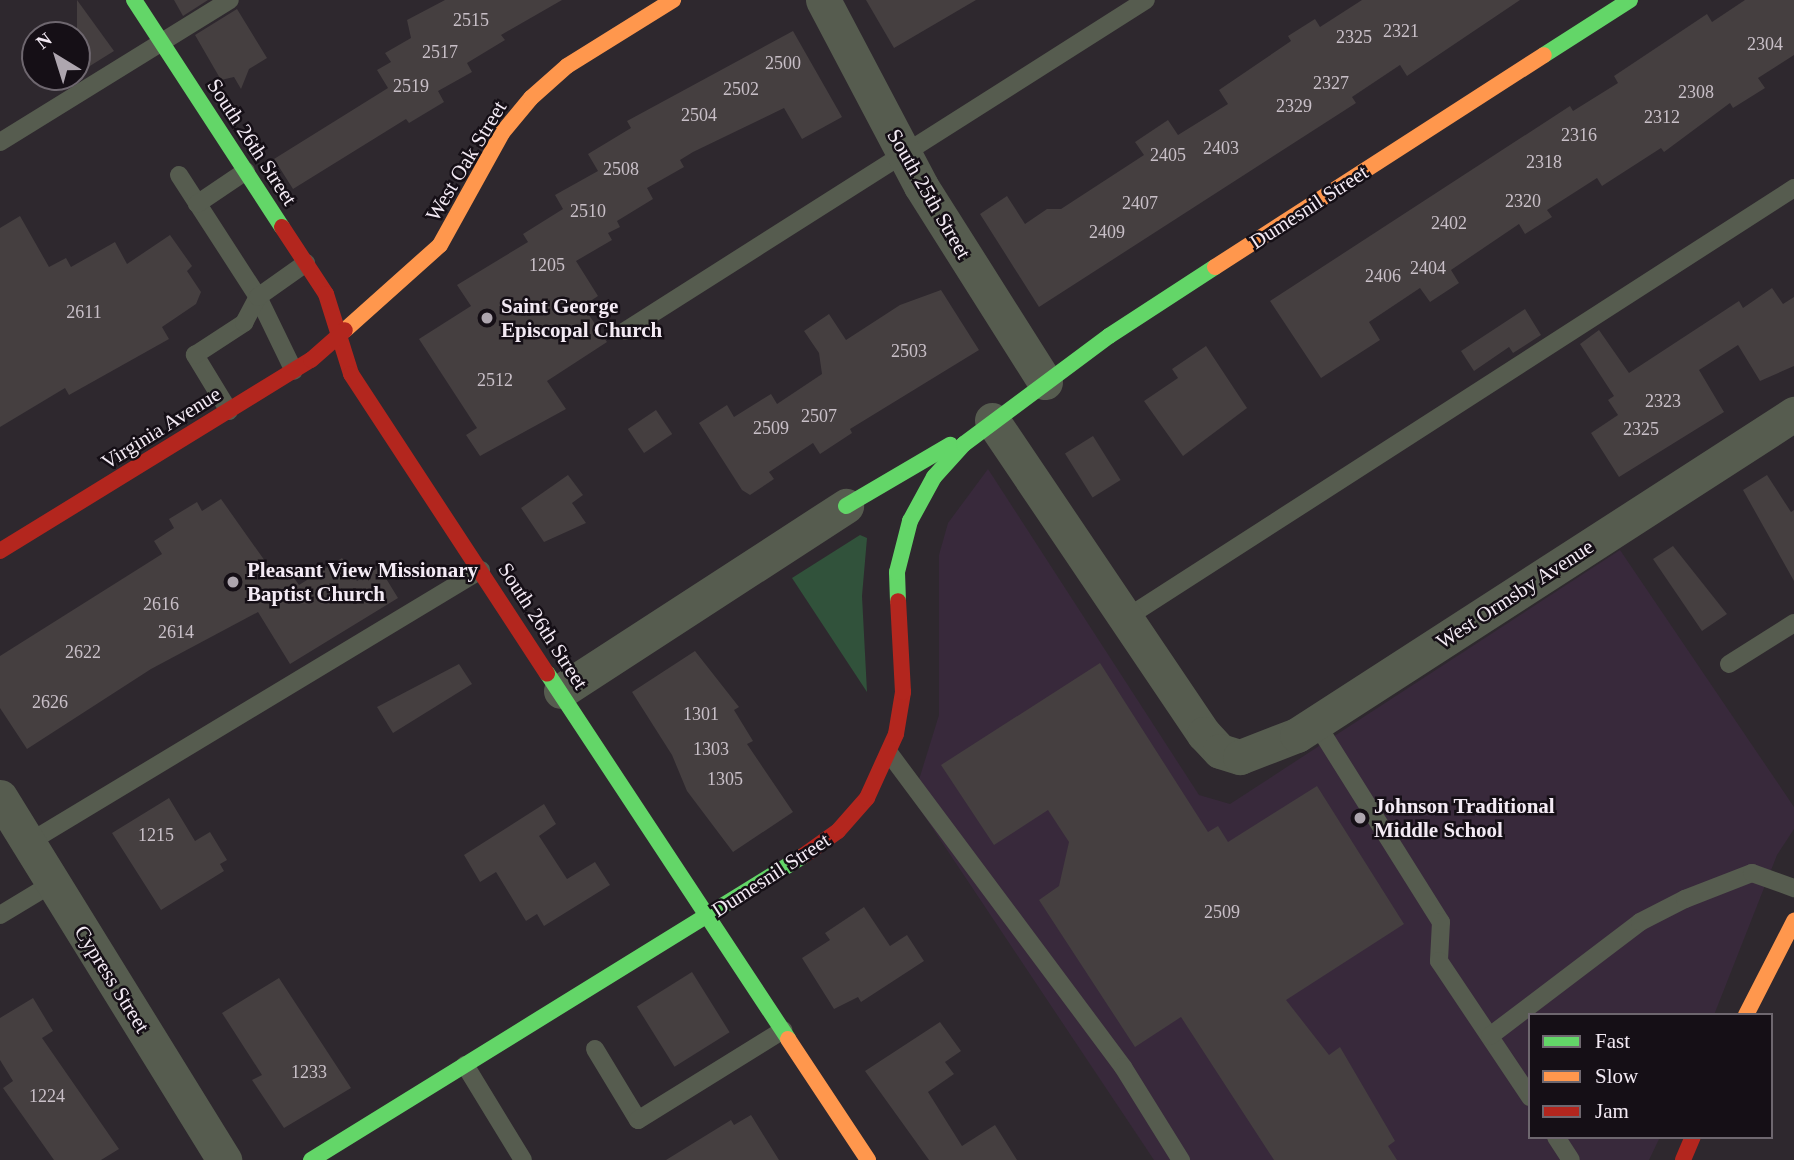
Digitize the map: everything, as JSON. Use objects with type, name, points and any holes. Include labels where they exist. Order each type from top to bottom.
[{"type":"main road","name":"South 26th Street","points":[[134,0],[326,294],[351,374],[868,1160]]},
{"type":"main road","name":"West Oak Street","points":[[339,333],[440,245],[502,133],[531,98],[567,66],[673,0]]},
{"type":"main road","name":"Dumesnil Street","points":[[846,506],[992,420],[1045,382],[1630,0]]},
{"type":"main road","name":"Virginia Avenue","points":[[0,551],[294,371],[339,333]]},
{"type":"main road","name":"Dumesnil Street","points":[[311,1160],[829,840],[867,798],[889,753],[902,692],[897,584],[910,521],[934,477],[992,420]]},
{"type":"main road","points":[[1747,1013],[1794,921]]},
{"type":"main road","points":[[1683,1160],[1692,1139]]},
{"type":"street","name":"South 25th Street","points":[[823,0],[906,154],[1045,382]]},
{"type":"street","name":"West Ormsby Avenue","points":[[1123,620],[1203,734],[1230,755],[1270,748],[1316,723],[1794,414]]},
{"type":"street","points":[[992,420],[1123,620]]},
{"type":"street","name":"Dumesnil Street","points":[[561,691],[846,506]]},
{"type":"street","name":"Cypress Street","points":[[0,797],[224,1160]]},
{"type":"lane","points":[[0,142],[230,0]]},
{"type":"lane","points":[[625,331],[756,244],[906,154],[1146,0]]},
{"type":"lane","points":[[197,204],[246,171]]},
{"type":"lane","points":[[179,174],[258,297],[294,371]]},
{"type":"lane","points":[[1123,620],[1794,188]]},
{"type":"lane","points":[[229,411],[195,355],[244,323],[258,297],[306,263]]},
{"type":"lane","points":[[28,843],[481,570]]},
{"type":"lane","points":[[1729,664],[1794,623]]},
{"type":"lane","points":[[1316,723],[1441,922],[1439,961],[1528,1094]]},
{"type":"lane","points":[[889,753],[1124,1067],[1181,1160]]},
{"type":"lane","points":[[1490,1036],[1640,922],[1685,899],[1752,873],[1794,888]]},
{"type":"lane","points":[[0,915],[53,883]]},
{"type":"lane","points":[[595,1049],[638,1120],[783,1030]]},
{"type":"lane","points":[[465,1065],[523,1160]]},
{"type":"lane","points":[[1557,1139],[1571,1160]]},
{"type":"shaded area","name":"Johnson Traditional Middle School","points":[[988,469],[1199,795],[1230,804],[1620,550],[1794,807],[1794,829],[1777,855],[1715,1013],[1528,1013],[1528,1139],[1659,1139],[1649,1160],[1154,1160],[913,799],[939,715],[939,555],[948,523]]},
{"type":"green space","points":[[860,535],[867,538],[862,596],[867,692],[792,578]]},
{"type":"building","points":[[77,0],[114,51],[91,65],[91,21],[77,21]]},
{"type":"building","points":[[174,0],[208,0],[183,16]]},
{"type":"building","points":[[445,0],[562,0],[501,35],[505,40],[467,63],[472,72],[438,91],[444,102],[409,123],[406,119],[293,189],[274,159],[388,88],[377,70],[391,62],[385,53],[411,38],[407,20]]},
{"type":"building","points":[[866,0],[976,0],[894,48]]},
{"type":"building","points":[[1362,0],[1520,0],[1407,76],[1400,65],[1352,97],[1356,103],[1039,307],[980,214],[1007,196],[1025,224],[1047,209],[1061,209],[1144,155],[1135,142],[1168,120],[1178,135],[1228,104],[1219,90],[1291,41],[1288,36],[1315,19],[1320,27]]},
{"type":"building","points":[[1745,0],[1794,0],[1794,55],[1758,78],[1765,88],[1733,108],[1730,103],[1664,152],[1661,148],[1602,186],[1597,178],[1547,210],[1552,217],[1525,234],[1519,224],[1451,270],[1459,283],[1430,302],[1420,288],[1369,322],[1380,340],[1321,378],[1270,301],[1570,106],[1573,111],[1618,83],[1614,76],[1707,14],[1712,22]]},
{"type":"building","points":[[237,9],[267,58],[249,69],[241,89],[234,77],[221,80],[195,35]]},
{"type":"building","points":[[793,31],[842,117],[802,139],[784,108],[693,152],[680,160],[684,167],[647,188],[653,199],[617,221],[620,227],[608,233],[612,240],[576,261],[598,296],[583,306],[607,342],[547,381],[566,409],[480,456],[466,435],[477,428],[419,339],[471,306],[457,285],[528,242],[523,234],[563,209],[555,195],[598,171],[588,154],[631,128],[627,121]]},
{"type":"building","points":[[20,216],[49,267],[66,258],[71,267],[115,242],[127,264],[170,235],[192,266],[187,271],[201,292],[196,304],[162,327],[169,339],[69,395],[65,388],[0,427],[0,228]]},
{"type":"building","points":[[1772,288],[1783,304],[1794,297],[1794,366],[1760,381],[1738,345],[1699,370],[1724,412],[1619,477],[1591,433],[1618,415],[1608,400],[1614,396],[1580,344],[1599,330],[1629,373],[1739,301],[1743,308]]},
{"type":"building","points":[[941,290],[979,350],[850,429],[852,433],[820,454],[813,443],[769,472],[774,479],[750,495],[742,490],[699,423],[727,405],[734,417],[771,394],[777,404],[822,374],[819,353],[804,331],[829,314],[846,340],[900,305]]},
{"type":"building","points":[[1525,309],[1541,335],[1513,353],[1509,347],[1474,371],[1461,351]]},
{"type":"building","points":[[1206,346],[1247,408],[1183,456],[1144,401],[1178,378],[1172,369]]},
{"type":"building","points":[[656,410],[672,434],[644,453],[628,429]]},
{"type":"building","points":[[1093,436],[1121,480],[1093,498],[1065,453]]},
{"type":"building","points":[[568,475],[583,495],[572,503],[586,523],[544,542],[521,508]]},
{"type":"building","points":[[1767,475],[1791,512],[1794,510],[1794,581],[1743,490]]},
{"type":"building","points":[[221,499],[277,578],[294,578],[299,585],[342,558],[357,581],[379,567],[398,598],[290,664],[258,612],[151,669],[27,749],[0,708],[0,656],[162,554],[154,541],[174,528],[169,519],[197,502],[202,511]]},
{"type":"building","points":[[1673,546],[1727,614],[1702,631],[1653,559]]},
{"type":"building","points":[[695,651],[739,707],[734,710],[753,741],[747,744],[793,812],[733,852],[687,791],[672,755],[632,692]]},
{"type":"building","points":[[1100,663],[1208,832],[1218,826],[1228,842],[1317,786],[1404,924],[1286,1000],[1329,1055],[1340,1047],[1395,1141],[1388,1146],[1397,1160],[1274,1160],[1181,1017],[1135,1047],[1039,900],[1059,886],[1069,842],[1048,810],[994,845],[941,765]]},
{"type":"building","points":[[459,664],[472,684],[393,733],[377,707]]},
{"type":"building","points":[[169,798],[195,841],[210,832],[227,860],[220,864],[224,871],[161,910],[112,833]]},
{"type":"building","points":[[544,804],[556,824],[539,836],[567,879],[595,862],[610,885],[544,926],[537,914],[526,921],[496,872],[480,882],[464,855]]},
{"type":"building","points":[[864,907],[890,946],[907,935],[924,961],[861,1002],[858,997],[834,1009],[802,958],[830,940],[825,933]]},
{"type":"building","points":[[692,972],[730,1032],[675,1067],[637,1006]]},
{"type":"building","points":[[279,978],[351,1088],[284,1128],[252,1080],[262,1075],[222,1013]]},
{"type":"building","points":[[33,998],[53,1031],[42,1038],[119,1149],[101,1160],[54,1160],[3,1088],[13,1081],[0,1060],[0,1018]]},
{"type":"building","points":[[940,1022],[961,1051],[945,1062],[954,1074],[928,1092],[962,1146],[995,1125],[1017,1160],[929,1160],[865,1071]]},
{"type":"building","points":[[751,1115],[779,1160],[666,1160],[731,1120],[734,1125]]},
{"type":"traffic: fast","points":[[134,0],[282,227]]},
{"type":"traffic: fast","points":[[1544,55],[1630,0]]},
{"type":"traffic: fast","points":[[898,601],[897,572],[910,521],[934,477],[964,444],[1109,336],[1215,267]]},
{"type":"traffic: fast","points":[[846,506],[950,445]]},
{"type":"traffic: fast","points":[[547,673],[788,1039]]},
{"type":"traffic: fast","points":[[311,1160],[803,856]]},
{"type":"traffic: slow","points":[[345,330],[440,245],[502,133],[531,98],[567,66],[673,0]]},
{"type":"traffic: slow","points":[[1215,267],[1544,55]]},
{"type":"traffic: slow","points":[[1747,1013],[1794,921]]},
{"type":"traffic: slow","points":[[788,1039],[868,1160]]},
{"type":"traffic: jam","points":[[282,227],[326,294],[351,374],[547,673]]},
{"type":"traffic: jam","points":[[0,551],[311,360],[345,330]]},
{"type":"traffic: jam","points":[[803,856],[838,831],[867,798],[896,734],[903,692],[898,601]]},
{"type":"traffic: jam","points":[[1683,1160],[1692,1139]]},
{"type":"place","name":"Saint George Episcopal Church","points":[[487,318]]},
{"type":"place","name":"Pleasant View Missionary Baptist Church","points":[[233,582]]},
{"type":"place","name":"Johnson Traditional Middle School","points":[[1360,818]]}]
